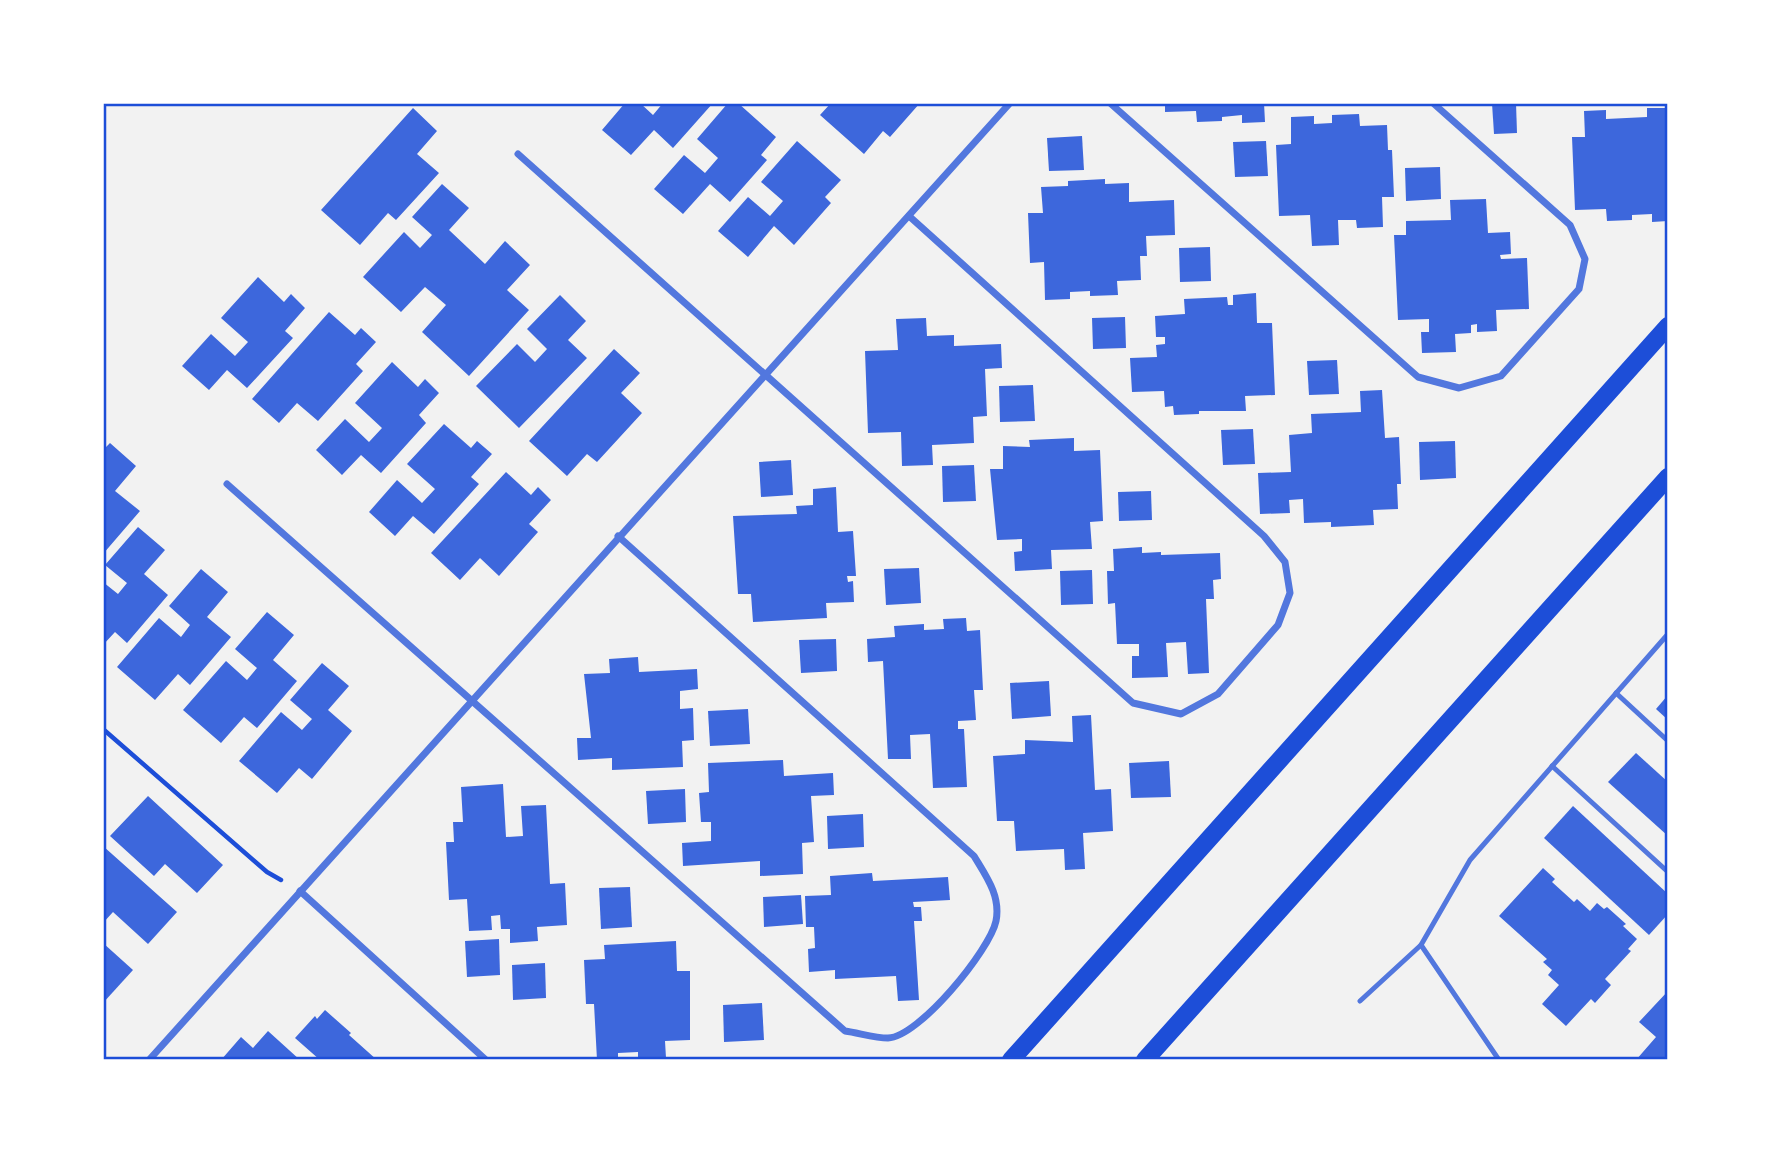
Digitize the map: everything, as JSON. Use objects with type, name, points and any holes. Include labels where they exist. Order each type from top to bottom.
[{"type":"main road","points":[[1011,1060],[1668,326]]},
{"type":"main road","points":[[1145,1060],[1668,477]]},
{"type":"street","points":[[149,1060],[763,374],[1010,103]]},
{"type":"street","points":[[1110,103],[1418,377],[1459,388],[1501,376],[1579,289],[1585,259],[1570,225],[1433,103]]},
{"type":"street","points":[[518,154],[1133,703],[1181,714],[1217,694],[1278,625],[1290,593],[1285,562],[1264,536],[909,216]]},
{"type":"street","points":[[228,484],[845,1031],[890,1038],[922,1021],[985,948],[996,920],[994,890],[974,856],[618,536]]},
{"type":"street","points":[[300,891],[486,1060]]},
{"type":"lane","points":[[1360,1002],[1421,945],[1470,860],[1668,634]]},
{"type":"lane","points":[[1616,693],[1668,741]]},
{"type":"lane","points":[[1552,766],[1668,872]]},
{"type":"lane","points":[[1421,945],[1499,1060]]},
{"type":"path","points":[[103,729],[267,872],[300,891]]},
{"type":"building","points":[[625,103],[640,103],[653,115],[663,103],[713,103],[673,148],[654,130],[631,155],[602,130]]},
{"type":"building","points":[[728,103],[738,103],[776,137],[761,155],[767,160],[730,202],[710,184],[683,214],[654,189],[684,155],[705,173],[718,158],[697,139]]},
{"type":"building","points":[[831,103],[920,103],[890,137],[883,131],[864,154],[820,115]]},
{"type":"building","points":[[1165,103],[1264,103],[1265,122],[1242,123],[1242,115],[1222,117],[1222,121],[1197,122],[1196,111],[1165,112]]},
{"type":"building","points":[[1492,103],[1516,103],[1517,133],[1494,134]]},
{"type":"building","points":[[413,108],[437,131],[417,154],[439,173],[396,220],[388,213],[360,245],[321,210]]},
{"type":"building","points":[[1647,108],[1668,108],[1668,221],[1652,222],[1652,214],[1632,215],[1632,220],[1607,221],[1606,209],[1575,210],[1572,137],[1585,137],[1584,111],[1606,110],[1606,119],[1647,117]]},
{"type":"building","points":[[1359,114],[1360,126],[1387,125],[1388,150],[1392,150],[1394,197],[1382,197],[1383,227],[1357,228],[1356,220],[1338,220],[1339,245],[1312,246],[1310,215],[1279,216],[1276,145],[1291,144],[1291,117],[1314,116],[1314,124],[1332,123],[1332,115]]},
{"type":"building","points":[[1082,136],[1084,170],[1049,171],[1047,138]]},
{"type":"building","points":[[797,141],[841,180],[825,197],[831,203],[794,245],[774,226],[748,257],[718,231],[748,197],[770,216],[783,201],[761,182]]},
{"type":"building","points":[[1266,141],[1268,176],[1235,177],[1233,142]]},
{"type":"building","points":[[1440,167],[1441,199],[1406,201],[1405,168]]},
{"type":"building","points":[[1105,179],[1105,184],[1129,183],[1129,202],[1174,200],[1175,235],[1146,236],[1147,256],[1140,256],[1141,280],[1117,281],[1118,295],[1090,296],[1090,291],[1070,292],[1070,299],[1045,300],[1044,262],[1030,263],[1028,213],[1043,213],[1041,187],[1068,186],[1068,181]]},
{"type":"building","points":[[442,184],[469,208],[449,230],[485,264],[505,241],[530,265],[507,290],[529,310],[469,376],[422,332],[446,305],[425,287],[401,312],[363,277],[404,232],[420,248],[432,235],[412,217]]},
{"type":"building","points":[[1486,199],[1488,233],[1510,232],[1511,254],[1500,255],[1501,259],[1527,258],[1529,309],[1496,310],[1497,331],[1477,332],[1477,324],[1471,325],[1471,333],[1455,334],[1456,352],[1422,353],[1421,332],[1429,332],[1429,319],[1398,320],[1394,235],[1406,235],[1406,221],[1451,220],[1450,200]]},
{"type":"building","points":[[1210,247],[1211,281],[1180,282],[1179,248]]},
{"type":"building","points":[[258,277],[284,302],[291,294],[305,308],[285,331],[293,338],[247,388],[227,370],[209,390],[182,366],[211,334],[235,356],[248,342],[221,318]]},
{"type":"building","points":[[1256,293],[1257,323],[1272,323],[1275,395],[1245,396],[1246,411],[1199,411],[1199,414],[1174,415],[1173,406],[1165,407],[1164,391],[1132,392],[1130,358],[1157,357],[1156,345],[1165,344],[1165,337],[1156,337],[1155,316],[1185,314],[1184,299],[1227,297],[1228,305],[1233,305],[1233,295]]},
{"type":"building","points":[[560,295],[586,321],[568,340],[587,358],[519,428],[476,386],[517,344],[535,362],[547,349],[527,329]]},
{"type":"building","points":[[329,312],[355,335],[361,328],[376,342],[356,364],[363,371],[318,421],[297,403],[279,423],[252,399]]},
{"type":"building","points":[[1125,317],[1126,348],[1093,349],[1092,318]]},
{"type":"building","points":[[926,318],[927,336],[954,335],[954,346],[1001,344],[1002,368],[985,369],[987,416],[973,417],[974,443],[932,445],[933,465],[902,466],[901,432],[868,433],[865,351],[898,350],[896,319]]},
{"type":"building","points":[[614,349],[640,373],[621,393],[642,413],[597,462],[587,454],[567,476],[529,441]]},
{"type":"building","points":[[1337,360],[1339,394],[1309,395],[1307,361]]},
{"type":"building","points":[[392,362],[418,387],[425,379],[439,393],[419,415],[426,423],[381,473],[361,455],[342,475],[316,450],[345,419],[369,442],[382,428],[355,403]]},
{"type":"building","points":[[1033,385],[1035,421],[1000,422],[999,386]]},
{"type":"building","points":[[1382,390],[1385,438],[1399,437],[1401,484],[1397,484],[1398,509],[1373,510],[1374,525],[1331,527],[1331,522],[1304,523],[1303,499],[1289,500],[1290,513],[1260,514],[1258,473],[1291,472],[1289,435],[1312,433],[1311,414],[1361,412],[1360,391]]},
{"type":"building","points":[[444,424],[471,448],[477,441],[492,454],[471,477],[479,484],[434,534],[413,516],[395,536],[369,512],[397,480],[422,503],[435,489],[407,464]]},
{"type":"building","points":[[1253,429],[1255,464],[1223,465],[1221,430]]},
{"type":"building","points":[[1074,438],[1074,451],[1100,450],[1103,521],[1090,522],[1092,549],[1051,550],[1052,569],[1015,571],[1014,552],[1022,551],[1022,539],[997,540],[990,469],[1003,469],[1003,446],[1030,447],[1029,440]]},
{"type":"building","points":[[1455,441],[1456,478],[1420,480],[1419,442]]},
{"type":"building","points":[[110,443],[136,466],[115,491],[140,511],[103,554],[103,450]]},
{"type":"building","points":[[791,460],[793,495],[761,497],[759,462]]},
{"type":"building","points":[[974,465],[976,501],[943,502],[942,466]]},
{"type":"building","points":[[506,472],[531,495],[538,487],[551,500],[529,524],[538,532],[499,576],[480,558],[460,580],[431,553]]},
{"type":"building","points":[[836,487],[838,532],[853,531],[856,576],[847,576],[848,582],[853,581],[854,602],[826,603],[827,618],[753,622],[751,594],[738,594],[733,516],[797,514],[796,506],[813,505],[813,489]]},
{"type":"building","points":[[1151,491],[1152,520],[1119,521],[1118,492]]},
{"type":"building","points":[[138,527],[165,550],[144,574],[168,595],[127,643],[115,632],[103,645],[103,582],[118,594],[127,583],[105,565]]},
{"type":"building","points":[[1142,547],[1142,553],[1161,552],[1161,555],[1220,553],[1221,579],[1213,580],[1214,599],[1206,599],[1209,673],[1188,674],[1186,642],[1166,643],[1168,677],[1132,678],[1132,656],[1139,656],[1139,644],[1117,644],[1115,603],[1108,604],[1107,571],[1114,571],[1113,549]]},
{"type":"building","points":[[919,568],[921,603],[886,605],[884,569]]},
{"type":"building","points":[[201,569],[228,592],[207,617],[231,637],[190,685],[178,674],[155,700],[117,667],[159,618],[181,637],[190,625],[169,606]]},
{"type":"building","points":[[1092,570],[1093,604],[1061,605],[1060,571]]},
{"type":"building","points":[[267,612],[294,635],[273,660],[297,681],[257,728],[244,717],[221,743],[183,710],[226,661],[247,680],[257,668],[235,649]]},
{"type":"building","points":[[966,618],[967,631],[980,630],[983,690],[974,690],[976,720],[958,721],[958,729],[964,729],[967,787],[933,788],[930,734],[910,735],[911,759],[888,759],[883,661],[868,662],[867,639],[895,637],[894,626],[924,624],[924,630],[944,629],[943,619]]},
{"type":"building","points":[[836,639],[837,671],[801,673],[799,640]]},
{"type":"building","points":[[638,657],[639,672],[697,669],[698,689],[680,691],[680,709],[693,708],[694,740],[682,741],[683,767],[612,770],[612,758],[578,760],[577,738],[591,738],[584,674],[610,673],[609,659]]},
{"type":"building","points":[[322,663],[349,686],[328,710],[352,731],[312,779],[299,768],[277,793],[239,761],[281,712],[302,730],[312,719],[290,700]]},
{"type":"building","points":[[1049,681],[1051,716],[1012,719],[1010,683]]},
{"type":"building","points":[[1668,695],[1668,720],[1656,709]]},
{"type":"building","points":[[748,709],[750,744],[710,746],[708,711]]},
{"type":"building","points":[[1091,715],[1095,790],[1111,789],[1113,831],[1083,833],[1085,869],[1065,870],[1064,849],[1016,851],[1014,821],[997,821],[993,756],[1025,754],[1025,740],[1073,742],[1072,716]]},
{"type":"building","points":[[1636,753],[1668,782],[1668,836],[1608,782]]},
{"type":"building","points":[[783,760],[784,776],[833,773],[834,795],[811,796],[814,842],[802,843],[803,874],[760,876],[760,861],[683,866],[682,843],[711,841],[711,822],[701,822],[699,793],[709,792],[708,763]]},
{"type":"building","points":[[1169,761],[1171,797],[1131,798],[1129,763]]},
{"type":"building","points":[[503,784],[506,837],[523,836],[521,806],[546,805],[550,884],[565,883],[567,925],[537,927],[538,941],[510,943],[510,929],[501,929],[500,915],[491,916],[492,930],[469,931],[467,899],[449,900],[446,842],[454,842],[453,822],[463,822],[461,787]]},
{"type":"building","points":[[685,789],[686,822],[648,824],[646,791]]},
{"type":"building","points":[[148,796],[223,865],[197,893],[165,864],[154,876],[110,836]]},
{"type":"building","points":[[1573,806],[1668,894],[1668,914],[1649,935],[1544,838]]},
{"type":"building","points":[[863,814],[864,847],[828,849],[827,816]]},
{"type":"building","points":[[103,846],[177,912],[148,944],[113,912],[103,923]]},
{"type":"building","points":[[1543,868],[1555,879],[1552,882],[1574,902],[1577,899],[1590,911],[1597,903],[1604,909],[1607,907],[1626,924],[1623,926],[1637,939],[1628,949],[1631,951],[1605,979],[1611,985],[1595,1003],[1591,999],[1566,1026],[1542,1004],[1559,985],[1548,975],[1552,970],[1543,962],[1547,959],[1499,916]]},
{"type":"building","points":[[872,873],[873,881],[948,877],[950,900],[913,902],[914,907],[921,907],[922,921],[914,921],[919,1000],[898,1001],[896,976],[835,979],[835,970],[809,972],[808,949],[815,948],[814,927],[806,927],[805,896],[831,895],[830,876]]},
{"type":"building","points":[[630,887],[632,927],[601,929],[599,888]]},
{"type":"building","points":[[801,895],[803,924],[764,927],[763,897]]},
{"type":"building","points":[[499,939],[500,975],[467,977],[465,941]]},
{"type":"building","points":[[676,941],[677,971],[690,971],[690,1040],[665,1041],[666,1058],[638,1059],[638,1052],[618,1053],[618,1060],[597,1060],[594,1004],[586,1004],[584,960],[605,959],[604,945]]},
{"type":"building","points":[[103,943],[133,970],[103,1003]]},
{"type":"building","points":[[545,963],[546,998],[513,1000],[512,965]]},
{"type":"building","points":[[1668,991],[1668,1060],[1636,1060],[1656,1037],[1639,1022]]},
{"type":"building","points":[[762,1003],[764,1040],[724,1042],[723,1005]]},
{"type":"building","points":[[325,1010],[377,1060],[320,1060],[295,1038],[315,1016],[317,1019]]},
{"type":"building","points":[[268,1031],[300,1060],[221,1060],[241,1037],[253,1048]]}]
